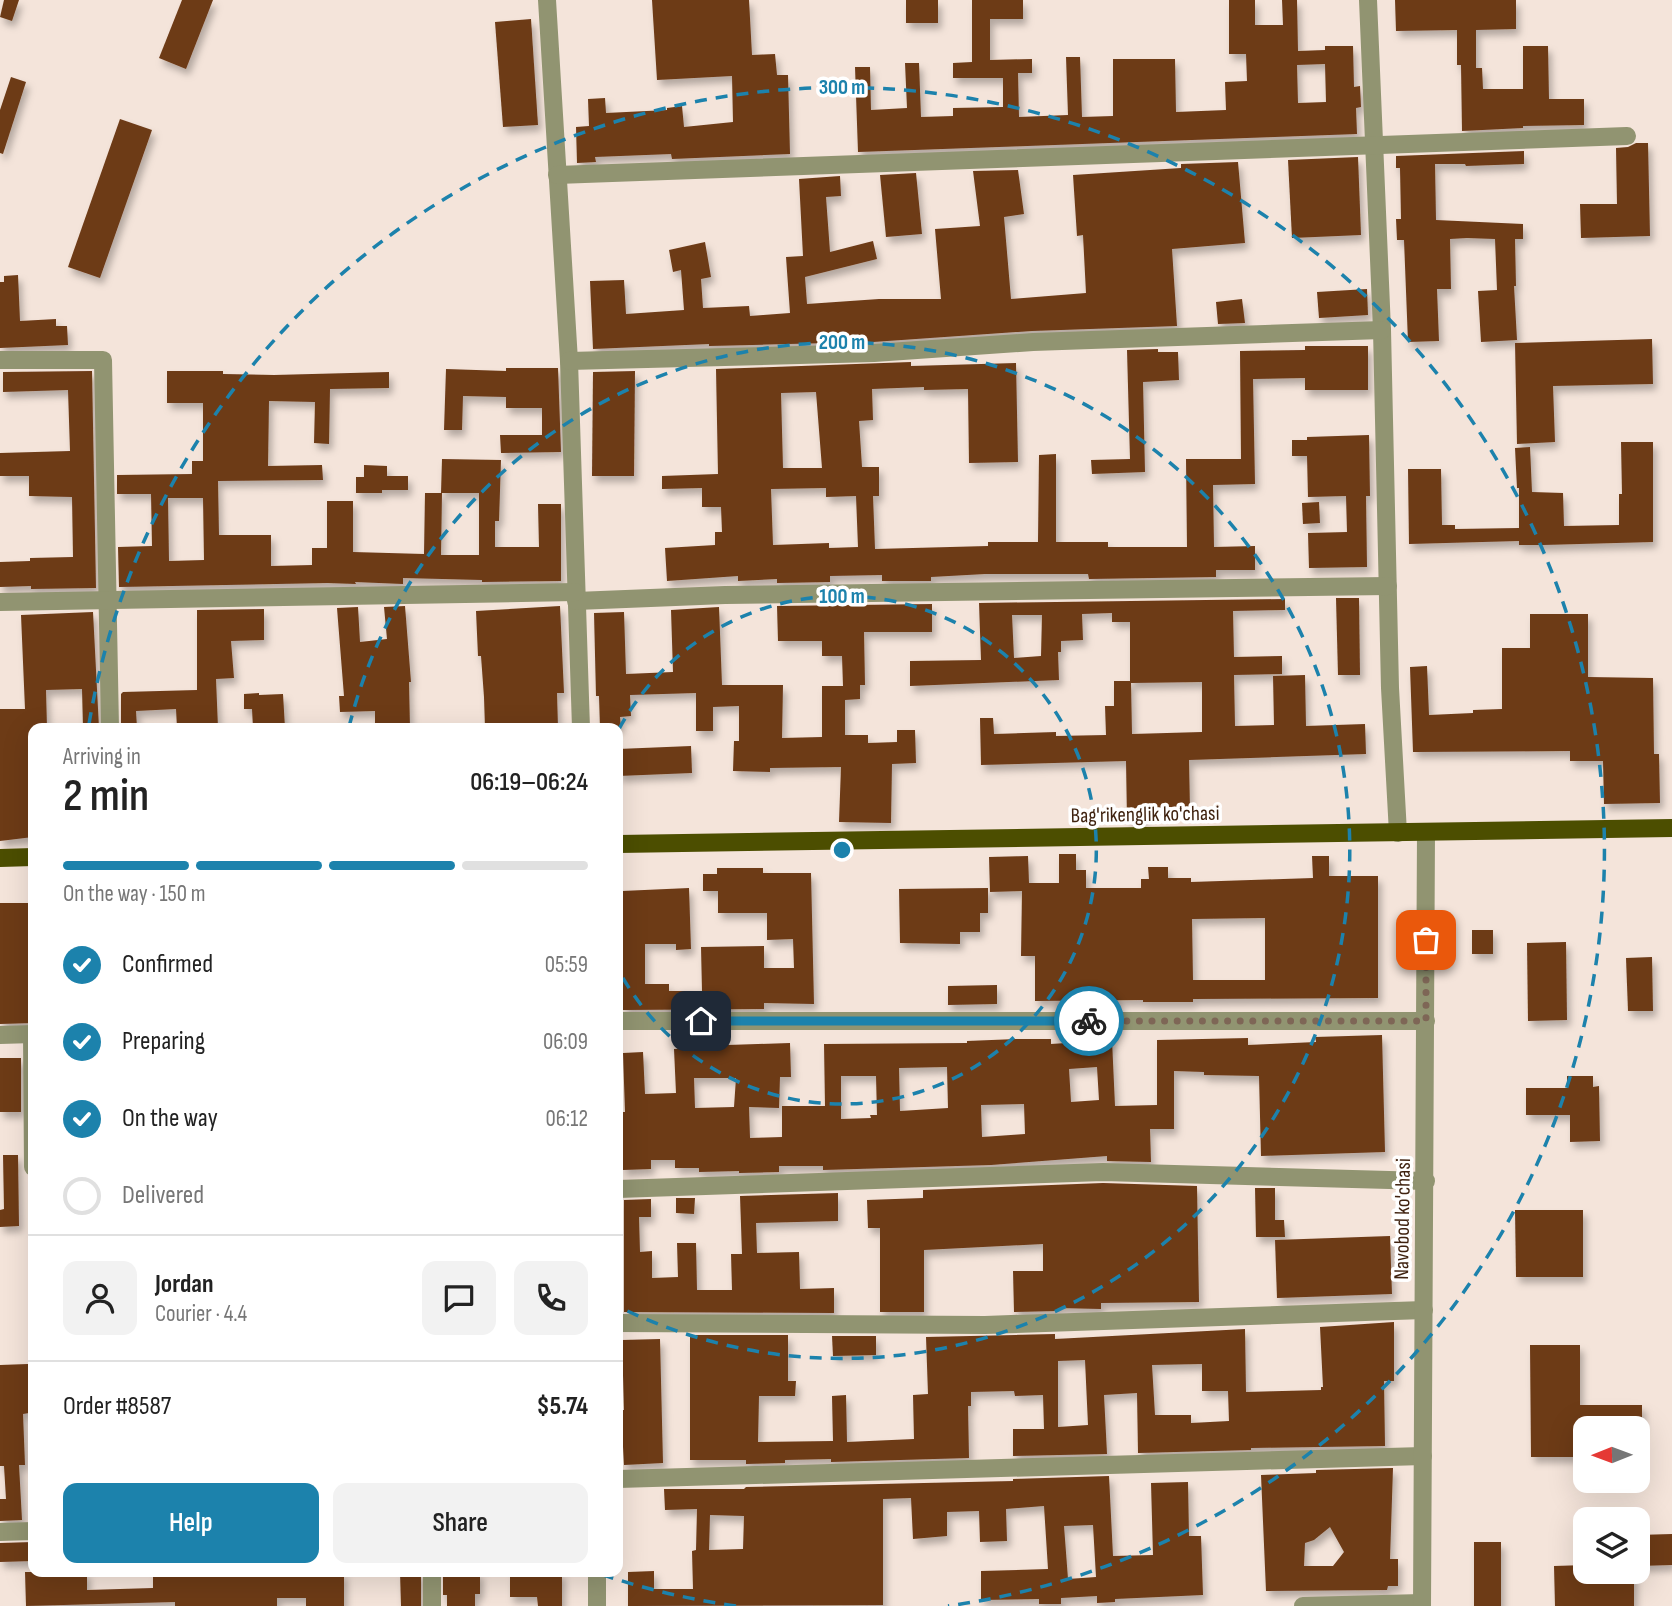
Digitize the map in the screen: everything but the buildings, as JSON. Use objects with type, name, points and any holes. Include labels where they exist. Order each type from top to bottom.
[{"type":"main road","name":"Bag'rikenglik ko'chasi","points":[[623,844],[1672,828]]},
{"type":"main road","points":[[0,858],[28,857]]},
{"type":"street","points":[[547,0],[569,361],[580,723]]},
{"type":"street","points":[[1368,0],[1382,330],[1390,688],[1398,833]]},
{"type":"street","points":[[556,175],[1627,136]]},
{"type":"street","points":[[569,361],[874,353],[1033,342],[1382,330]]},
{"type":"street","points":[[0,360],[103,360],[110,723]]},
{"type":"street","points":[[0,602],[1388,586]]},
{"type":"street","name":"Navobod ko'chasi","points":[[1422,1605],[1426,833]]},
{"type":"street","points":[[623,1021],[1426,1021]]},
{"type":"street","points":[[0,1035],[28,1034]]},
{"type":"street","points":[[623,1189],[1103,1172],[1426,1181]]},
{"type":"street","points":[[623,1323],[985,1325],[1424,1310]]},
{"type":"street","points":[[623,1479],[1423,1456]]},
{"type":"street","points":[[0,1532],[28,1531]]},
{"type":"street","points":[[432,1577],[432,1606]]},
{"type":"street","points":[[597,1577],[597,1606]]},
{"type":"street","points":[[1303,1606],[1422,1605]]},
{"type":"way so far","points":[[1089,1021],[1426,1021],[1426,940]]},
{"type":"route","points":[[701,1021],[1089,1021]]}]
